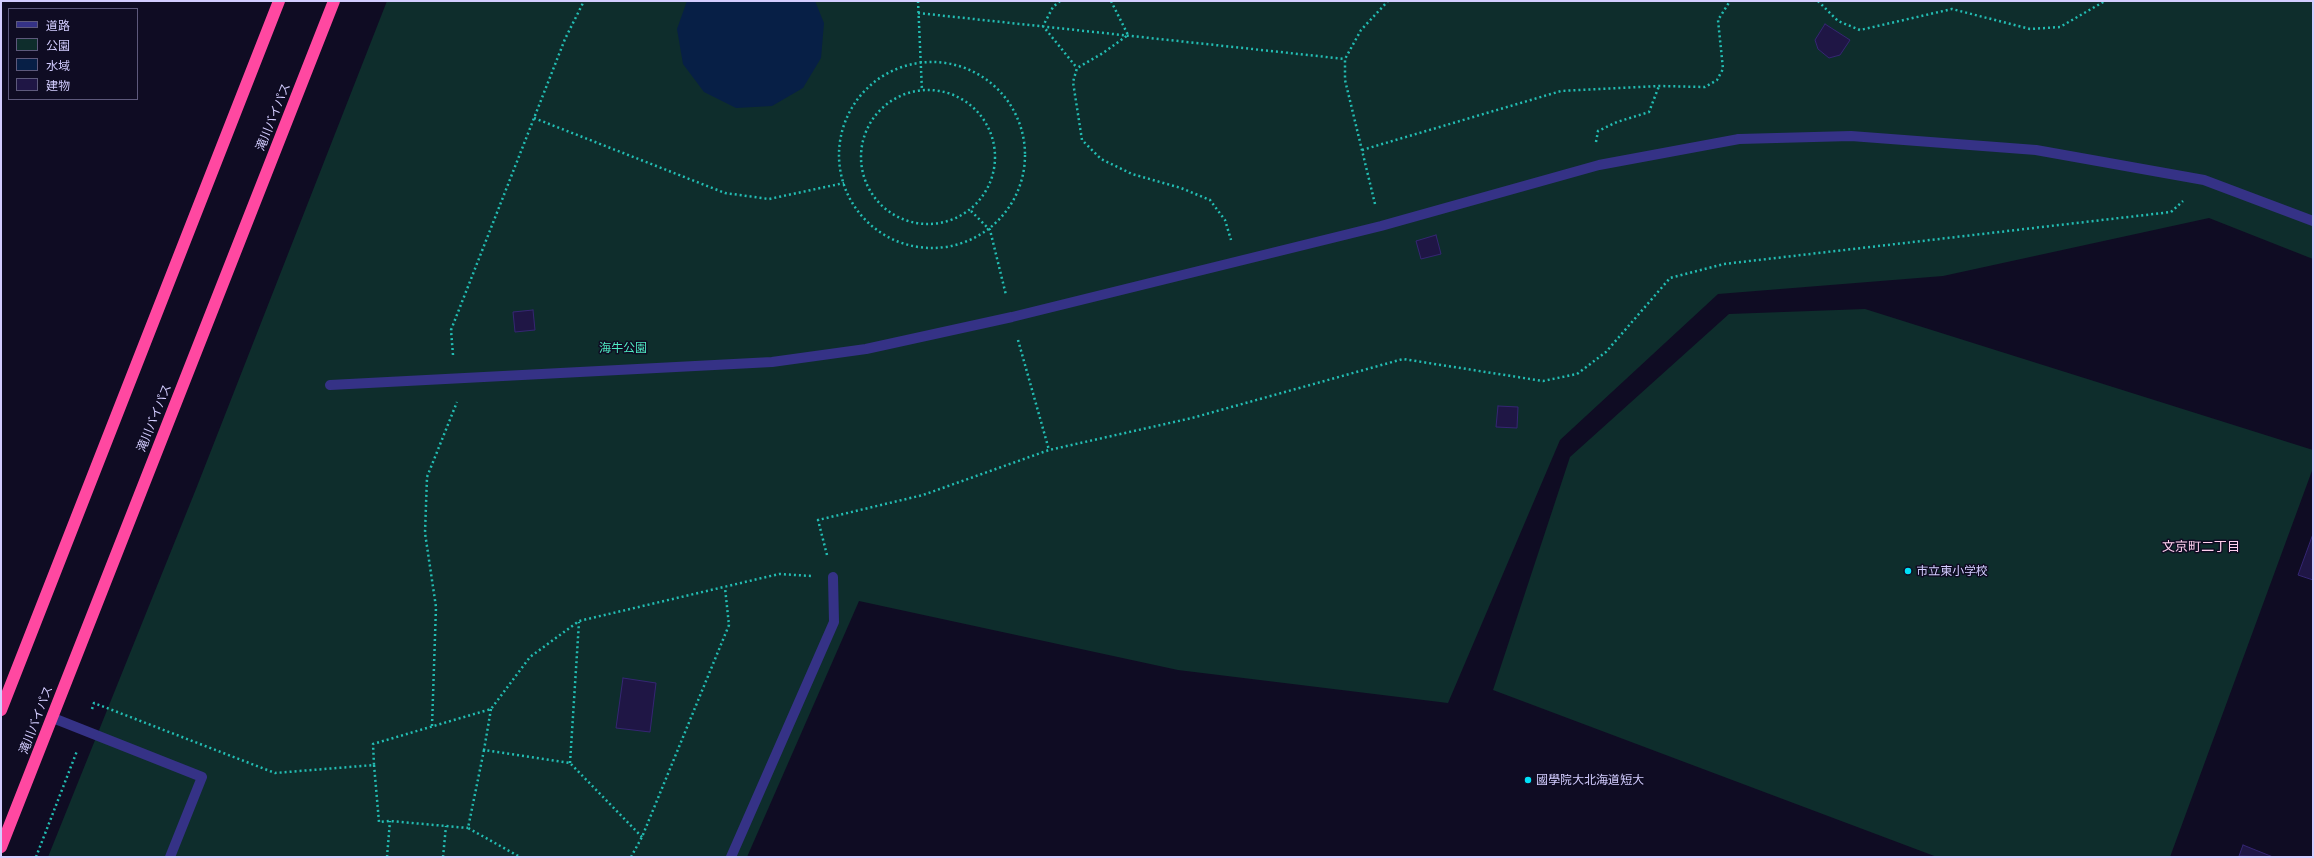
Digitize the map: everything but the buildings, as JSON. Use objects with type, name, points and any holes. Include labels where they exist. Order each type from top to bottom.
[{"type":"highway","points":[[1,710],[279,1]]},
{"type":"highway","name":"滝川バイパス","points":[[1,847],[53,718],[121,538],[334,1]]},
{"type":"street","points":[[330,385],[772,362],[866,349],[1012,317],[1381,226],[1599,165],[1739,139],[1851,136],[2036,150],[2204,180],[2313,221]]},
{"type":"street","points":[[731,857],[834,622],[834,577]]},
{"type":"street","points":[[53,718],[202,777],[170,857]]},
{"type":"path","points":[[918,1],[922,91]]},
{"type":"path","points":[[1043,26],[1053,7],[1060,1]]},
{"type":"path","points":[[1111,1],[1128,35]]},
{"type":"path","points":[[1381,226],[1344,80],[1345,59],[1361,30],[1388,1]]},
{"type":"path","points":[[1362,150],[1562,91],[1659,86],[1705,88],[1717,80],[1723,69],[1718,20],[1730,1]]},
{"type":"path","points":[[1818,1],[1838,21],[1860,30],[1952,9],[2030,29],[2060,27],[2105,1]]},
{"type":"path","points":[[918,13],[1345,59]]},
{"type":"path","points":[[1043,26],[1077,68]]},
{"type":"path","points":[[1128,35],[1103,53],[1077,68],[1073,82],[1082,140],[1101,159],[1132,174],[1181,188],[1210,200],[1225,220],[1237,262]]},
{"type":"path","points":[[920,62],[956,64],[988,78],[1012,104],[1025,136],[1026,171],[1013,204],[990,230],[962,244],[931,249],[900,243],[873,228],[852,205],[840,175],[839,145],[847,114],[865,89],[890,70],[920,62]]},
{"type":"path","points":[[1599,165],[1596,140],[1598,131],[1616,122],[1649,112],[1659,86]]},
{"type":"path","points":[[932,89],[963,98],[986,122],[997,152],[991,185],[971,211],[941,224],[909,223],[880,206],[863,178],[860,146],[874,116],[900,95],[922,91],[932,89]]},
{"type":"path","points":[[534,118],[725,193],[769,198],[844,183]]},
{"type":"path","points":[[468,828],[491,709],[530,657],[579,621],[725,588],[779,574],[834,577],[818,520],[923,495],[1049,450],[1192,418],[1403,359],[1544,381],[1577,374],[1606,352],[1670,278],[1724,264],[2171,212],[2204,180]]},
{"type":"path","points":[[632,857],[642,837],[729,625],[725,588]]},
{"type":"path","points":[[570,763],[579,621]]},
{"type":"path","points":[[36,857],[85,731],[94,703],[275,773],[374,765]]},
{"type":"path","points":[[491,709],[373,744],[379,822],[390,820],[468,828],[520,857]]},
{"type":"path","points":[[484,750],[570,763],[642,837]]},
{"type":"path","points":[[387,857],[390,820]]},
{"type":"path","points":[[443,857],[446,826]]},
{"type":"green space","name":"海牛公園","points":[[387,1],[2313,1],[2313,259],[2209,218],[1943,276],[1718,294],[1560,440],[1448,703],[1178,670],[859,601],[747,857],[48,857],[196,489]]},
{"type":"green space","name":"市立東小学校","points":[[1865,309],[2313,450],[2313,468],[2170,857],[1937,857],[1493,690],[1570,457],[1729,314]]},
{"type":"water","points":[[687,1],[815,1],[824,23],[821,58],[803,88],[772,106],[736,108],[704,92],[683,64],[677,29]]},
{"type":"place","name":"市立東小学校","points":[[1908,571]]},
{"type":"place","name":"國學院大北海道短大","points":[[1528,780]]},
{"type":"district","name":"文京町二丁目","points":[[2201,547]]}]
